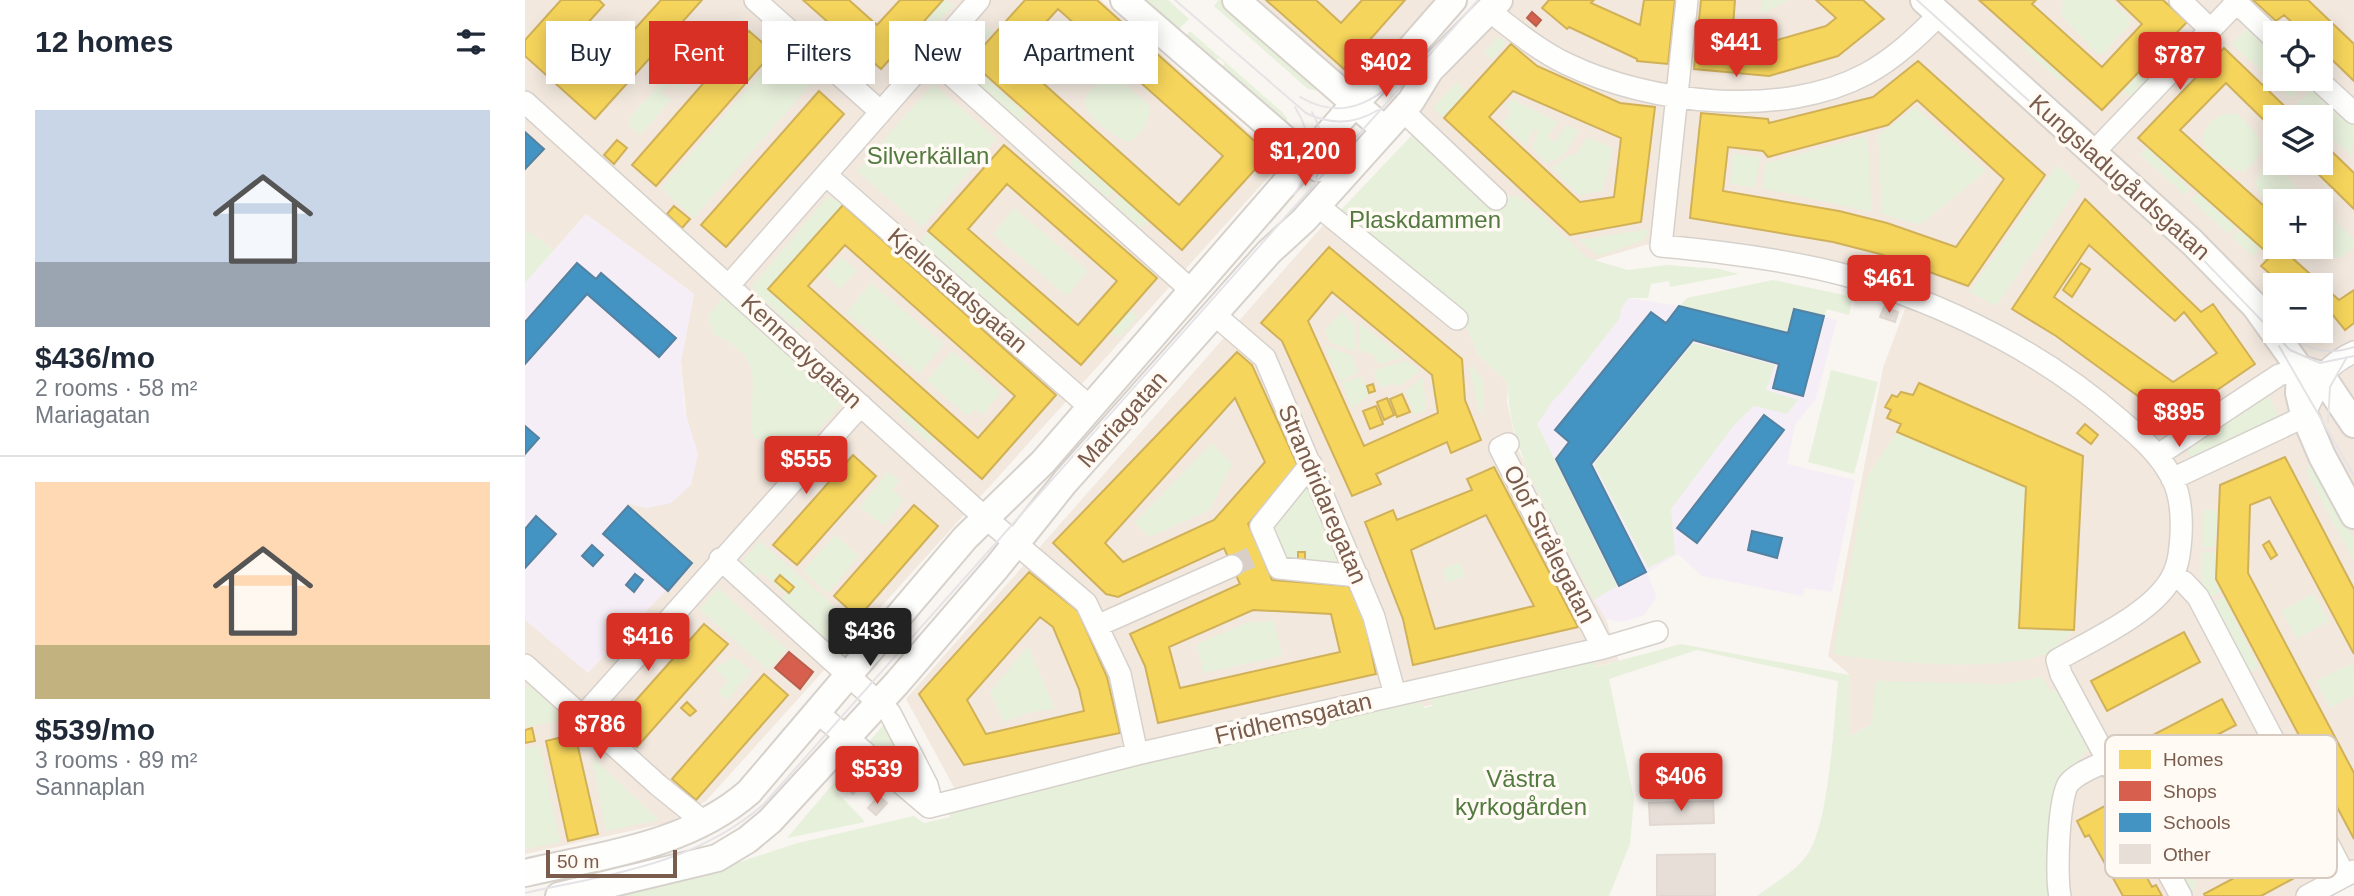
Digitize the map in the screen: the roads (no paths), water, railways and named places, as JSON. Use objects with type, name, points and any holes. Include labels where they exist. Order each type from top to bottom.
[{"type":"street","points":[[755,0],[881,112]]},
{"type":"street","points":[[961,21],[979,0]]},
{"type":"street","points":[[1124,0],[1335,184]]},
{"type":"street","points":[[1236,0],[1355,103],[1393,120],[1496,199]]},
{"type":"street","name":"Mariagatan","points":[[705,823],[734,805],[985,516],[1043,462],[1355,103],[1394,62],[1404,56],[1453,0]]},
{"type":"street","points":[[1687,0],[1661,246],[1825,271],[1873,283],[1938,307],[2002,338],[2071,380],[2158,454],[2172,478],[2179,499],[2181,532],[2179,555],[2173,576],[2164,589],[2130,618],[2057,660],[2061,674],[2105,759]]},
{"type":"street","points":[[2180,0],[2210,29]]},
{"type":"street","points":[[2093,153],[2235,1],[2263,27]]},
{"type":"street","points":[[1494,5],[1566,64],[1631,89],[1769,102],[1850,81],[1889,60],[1932,7]]},
{"type":"street","name":"Mariagatan","points":[[559,896],[717,858],[747,840],[769,821],[879,703],[1018,542],[1065,482],[1269,252],[1317,205],[1393,120],[1430,70],[1494,5]]},
{"type":"street","name":"Kungsladugårdsgatan","points":[[1932,7],[2235,284],[2354,424]]},
{"type":"street","points":[[730,284],[906,84]]},
{"type":"street","points":[[961,84],[1191,290]]},
{"type":"street","points":[[2331,91],[2354,113]]},
{"type":"street","name":"Kennedygatan","points":[[525,102],[985,516],[1086,603],[1099,625],[1120,674],[1137,754]]},
{"type":"street","name":"Kjellestadsgatan","points":[[826,175],[1090,407]]},
{"type":"street","points":[[1317,205],[1457,319]]},
{"type":"street","name":"Strandridaregatan","points":[[1215,315],[1265,358],[1374,617],[1395,695]]},
{"type":"street","points":[[2158,454],[2279,375],[2310,372],[2354,352]]},
{"type":"street","points":[[2310,372],[2299,393],[2304,414],[2322,456],[2354,515]]},
{"type":"street","points":[[583,716],[720,559],[861,405]]},
{"type":"street","points":[[2172,478],[2295,421],[2304,414]]},
{"type":"street","name":"Olof Strålegatan","points":[[1508,444],[1500,447],[1603,648]]},
{"type":"street","points":[[1311,464],[1261,526],[1265,551],[1279,568],[1357,576]]},
{"type":"street","points":[[720,559],[894,717],[927,785],[929,792],[925,803],[817,712]]},
{"type":"street","points":[[1099,625],[1232,566]]},
{"type":"street","points":[[2173,576],[2184,582],[2198,597],[2274,735]]},
{"type":"street","name":"Fridhemsgatan","points":[[925,803],[1603,648],[1657,632]]},
{"type":"street","points":[[525,665],[658,785],[705,823],[651,844],[525,873]]},
{"type":"street","points":[[2060,896],[2056,879],[2066,788],[2079,775],[2105,762]]},
{"type":"street","points":[[2307,896],[2349,873],[2337,851]]},
{"type":"street","points":[[2171,878],[2181,896]]},
{"type":"tunnel","points":[[1232,566],[1261,553]]},
{"type":"tram line","points":[[1175,0],[1306,113],[1324,120],[1342,121],[1360,118],[1378,110]]},
{"type":"tram line","points":[[525,893],[620,872],[681,854],[710,841],[764,804],[1478,0]]},
{"type":"tram line","points":[[1917,0],[2187,243],[2290,350],[2320,363],[2354,356]]},
{"type":"tram line","points":[[1300,97],[1325,107],[1348,107],[1370,99],[1392,84]]},
{"type":"tram line","points":[[1294,195],[1306,173],[1309,151],[1305,129],[1295,107]]},
{"type":"tram line","points":[[1312,112],[1322,145],[1316,179]]},
{"type":"tram line","points":[[2302,343],[2326,351],[2354,347]]},
{"type":"tram line","points":[[2279,346],[2354,476]]},
{"type":"tram line","points":[[2328,422],[2330,387],[2347,357]]},
{"type":"park label","name":"Silverkällan","points":[[928,155]]},
{"type":"park label","name":"Plaskdammen","points":[[1425,219]]},
{"type":"park label","name":"Västra kyrkogården","points":[[1521,792]]}]
